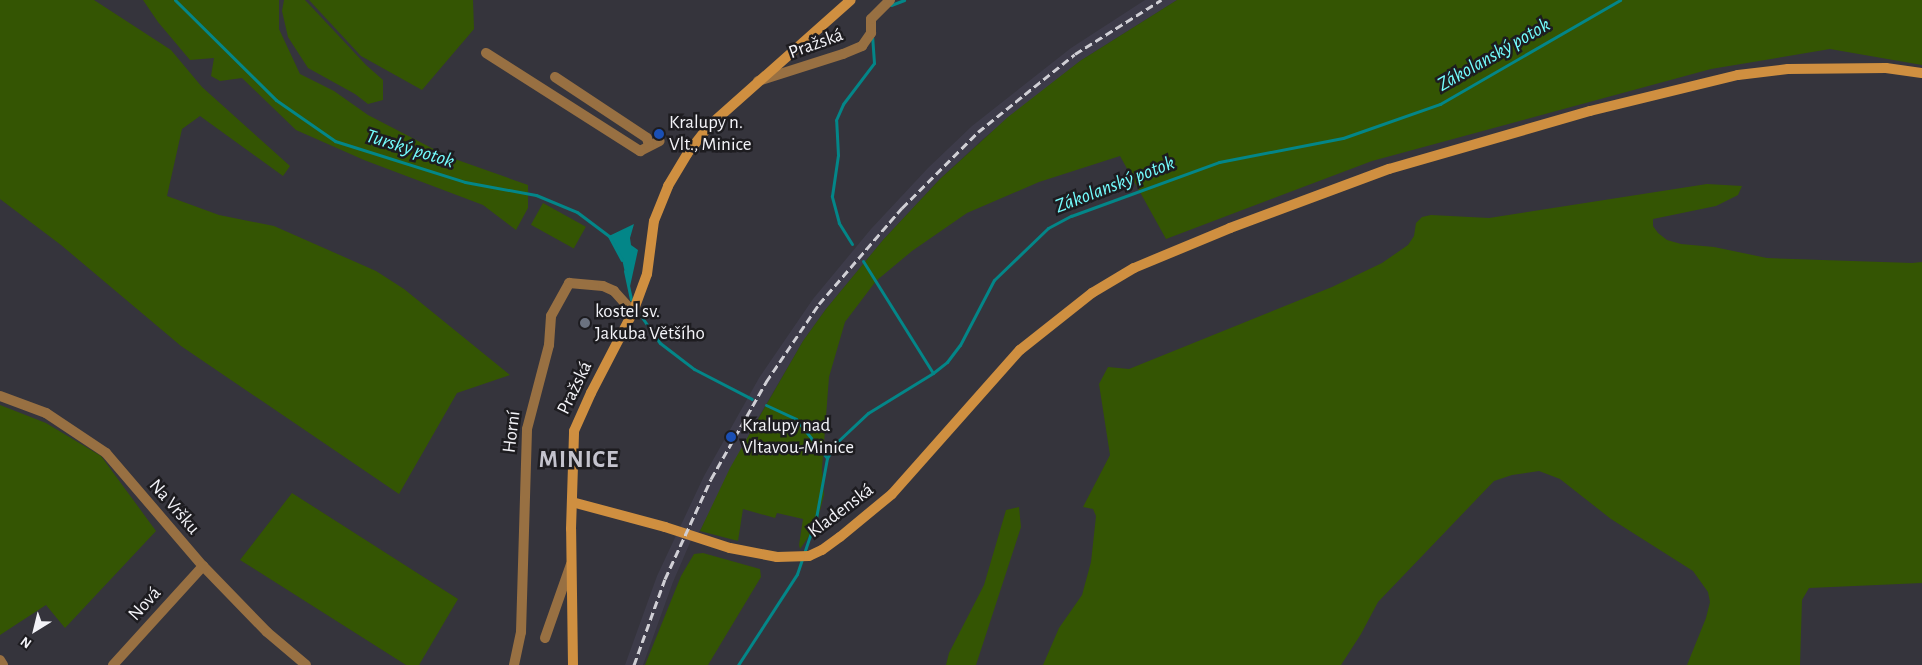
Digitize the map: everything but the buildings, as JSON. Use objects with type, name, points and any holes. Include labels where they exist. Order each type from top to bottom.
[{"type":"main road","name":"Pražská","points":[[573,665],[571,564],[574,431],[591,393],[633,312],[647,274],[654,222],[668,186],[687,154],[710,125],[852,0]]},
{"type":"main road","name":"Kladenská","points":[[572,502],[665,527],[730,548],[777,557],[808,556],[822,550],[892,494],[1020,350],[1092,293],[1134,268],[1230,228],[1389,170],[1590,111],[1738,76],[1788,69],[1886,68],[1922,73]]},
{"type":"street","name":"Pražská","points":[[757,82],[862,46],[871,33],[871,19],[890,0]]},
{"type":"street","points":[[486,53],[640,151],[660,141]]},
{"type":"street","points":[[555,78],[647,138],[649,146]]},
{"type":"street","name":"Horní","points":[[514,665],[521,632],[527,430],[549,345],[551,316],[569,283],[603,286],[614,291],[633,312]]},
{"type":"street","name":"Na Vršku","points":[[0,396],[46,413],[106,453],[203,566],[266,632],[306,665]]},
{"type":"street","points":[[544,638],[571,564]]},
{"type":"street","name":"Nová","points":[[113,665],[203,566]]},
{"type":"street","points":[[0,660],[3,665]]},
{"type":"shaded area","points":[[1145,0],[1177,0],[1080,61],[984,138],[940,179],[883,240],[826,309],[803,341],[754,425],[700,531],[692,538],[673,582],[643,665],[625,665],[657,576],[704,476],[759,378],[813,299],[871,229],[928,168],[972,126],[1071,48]]},
{"type":"green space","points":[[0,0],[94,0],[171,50],[202,87],[290,166],[283,176],[200,116],[182,129],[167,196],[219,215],[274,226],[376,271],[404,289],[510,375],[457,393],[399,494],[181,346],[61,245],[0,199]]},
{"type":"green space","points":[[143,0],[279,0],[279,29],[300,74],[334,91],[368,115],[449,157],[528,185],[528,208],[516,230],[483,205],[364,160],[296,130],[242,78],[220,81],[211,76],[214,58],[190,60],[158,22]]},
{"type":"green space","points":[[284,0],[305,0],[366,65],[383,80],[383,100],[368,104],[355,94],[308,68],[288,37],[282,11]]},
{"type":"green space","points":[[309,0],[473,0],[474,29],[422,90],[361,56]]},
{"type":"green space","points":[[1177,0],[1922,0],[1922,65],[1830,49],[1711,69],[1372,161],[1166,239],[1120,156],[1039,182],[967,213],[912,251],[876,281],[845,322],[829,377],[822,469],[824,495],[816,526],[800,549],[803,519],[777,513],[775,518],[743,509],[738,541],[700,531],[730,468],[803,341],[826,309],[883,240],[940,179],[1008,117],[1080,61]]},
{"type":"green space","points":[[1707,184],[1742,186],[1738,195],[1716,206],[1653,219],[1653,226],[1658,233],[1667,240],[1681,244],[1714,247],[1767,258],[1922,262],[1922,583],[1809,588],[1802,600],[1800,665],[1687,665],[1706,618],[1710,602],[1708,592],[1693,571],[1611,519],[1560,479],[1539,471],[1512,475],[1494,481],[1378,602],[1361,634],[1341,665],[1043,665],[1059,628],[1082,595],[1091,562],[1096,516],[1093,509],[1083,507],[1110,455],[1099,384],[1108,367],[1129,369],[1332,287],[1382,263],[1408,245],[1414,236],[1416,223],[1422,217],[1431,215],[1489,218]]},
{"type":"green space","points":[[543,203],[586,227],[574,249],[531,225]]},
{"type":"green space","points":[[0,405],[46,423],[101,456],[156,531],[65,628],[46,605],[0,635]]},
{"type":"green space","points":[[292,493],[458,599],[419,665],[406,665],[240,560]]},
{"type":"green space","points":[[1019,507],[1021,527],[976,665],[946,665],[949,653],[984,585],[1006,510]]},
{"type":"green space","points":[[703,553],[760,569],[761,577],[708,665],[645,665],[681,576],[694,554]]},
{"type":"water","points":[[634,224],[630,238],[631,245],[638,250],[629,291],[622,259],[609,236]]},
{"type":"waterway","name":"Turský potok","points":[[175,0],[276,100],[335,141],[465,182],[536,195],[577,212],[609,236],[622,260]]},
{"type":"waterway","points":[[891,5],[904,0]]},
{"type":"waterway","name":"Zákolanský potok","points":[[738,665],[797,574],[816,518],[827,458],[836,443],[868,413],[933,373],[947,362],[960,345],[994,280],[1048,228],[1071,216],[1219,162],[1343,138],[1440,104],[1620,0]]},
{"type":"waterway","points":[[852,244],[839,223],[832,196],[838,155],[836,120],[843,104],[874,63],[872,37]]},
{"type":"waterway","points":[[863,261],[933,373]]},
{"type":"waterway","name":"Turský potok","points":[[625,271],[631,299]]},
{"type":"waterway","name":"Turský potok","points":[[641,316],[660,343],[694,369],[752,399]]},
{"type":"waterway","name":"Turský potok","points":[[766,405],[796,419],[827,458]]},
{"type":"railway","points":[[634,665],[665,579],[711,479],[766,382],[819,304],[902,208],[978,132],[1075,54],[1161,0]]},
{"type":"place","name":"Kralupy n. Vlt., Minice","points":[[659,134]]},
{"type":"place","name":"kostel sv. Jakuba Většího","points":[[585,323]]},
{"type":"place","name":"Kralupy nad Vltavou-Minice","points":[[731,437]]},
{"type":"district","name":"MINICE","points":[[579,461]]}]
